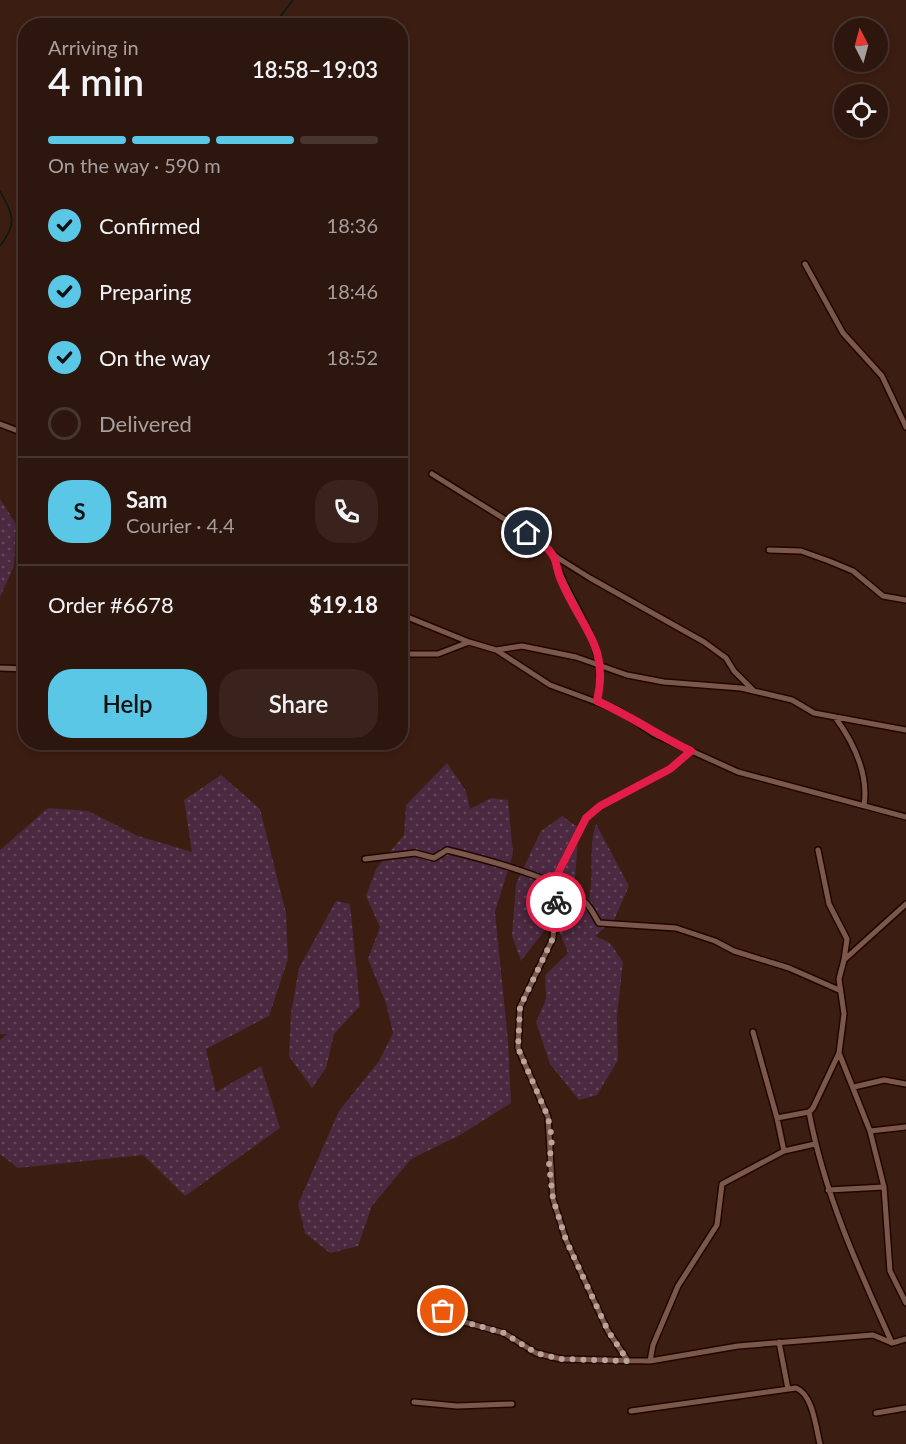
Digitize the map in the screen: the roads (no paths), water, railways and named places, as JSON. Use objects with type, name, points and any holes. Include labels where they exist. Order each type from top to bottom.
[{"type":"street","points":[[805,264],[843,333],[882,376],[906,427]]},
{"type":"street","points":[[0,424],[18,431]]},
{"type":"street","points":[[432,474],[527,533],[552,554],[662,620],[704,642],[726,658],[734,671],[755,692]]},
{"type":"street","points":[[769,550],[801,551],[829,561],[853,571],[883,596],[906,600]]},
{"type":"street","points":[[552,554],[561,580],[590,630],[600,665],[600,688],[597,701]]},
{"type":"street","points":[[408,617],[469,642],[496,650],[550,686],[618,710],[654,734],[738,772],[906,817]]},
{"type":"street","points":[[408,654],[438,654],[469,642]]},
{"type":"street","points":[[496,650],[522,645],[600,665],[627,675],[664,682],[741,688],[792,700],[814,713],[906,730]]},
{"type":"street","points":[[0,668],[18,669]]},
{"type":"street","points":[[834,717],[856,752],[867,787],[864,806]]},
{"type":"street","points":[[628,1361],[608,1331],[566,1240],[553,1199],[549,1165],[552,1139],[548,1117],[518,1048],[520,1007],[553,938],[557,907],[555,885],[558,873],[586,818],[600,806],[670,769],[691,751]]},
{"type":"street","points":[[365,859],[415,853],[434,858],[447,850],[495,862],[555,885],[586,903],[599,923],[676,928],[714,941],[734,951],[789,968],[839,990]]},
{"type":"street","points":[[818,850],[829,904],[847,939],[838,979],[844,1014],[839,1053],[822,1092],[809,1112],[828,1190],[858,1268],[892,1342]]},
{"type":"street","points":[[844,960],[906,904]]},
{"type":"street","points":[[753,1032],[777,1118],[783,1151]]},
{"type":"street","points":[[839,1053],[870,1131],[884,1187],[890,1270],[906,1303]]},
{"type":"street","points":[[854,1088],[884,1080],[906,1084]]},
{"type":"street","points":[[777,1118],[809,1112]]},
{"type":"street","points":[[870,1131],[906,1127]]},
{"type":"street","points":[[650,1361],[653,1345],[678,1286],[717,1225],[722,1184],[783,1151],[815,1144]]},
{"type":"street","points":[[828,1190],[884,1187]]},
{"type":"street","points":[[439,1305],[457,1320],[504,1333],[536,1353],[561,1359],[650,1361],[738,1346],[779,1342],[873,1335],[892,1342],[906,1339]]},
{"type":"street","points":[[779,1342],[788,1389]]},
{"type":"street","points":[[631,1411],[799,1389],[804,1393],[820,1444]]},
{"type":"street","points":[[414,1402],[457,1406],[512,1404]]},
{"type":"street","points":[[876,1413],[906,1408]]},
{"type":"waterway","points":[[279,18],[293,0]]},
{"type":"waterway","points":[[0,191],[12,219],[6,238],[0,246]]}]
